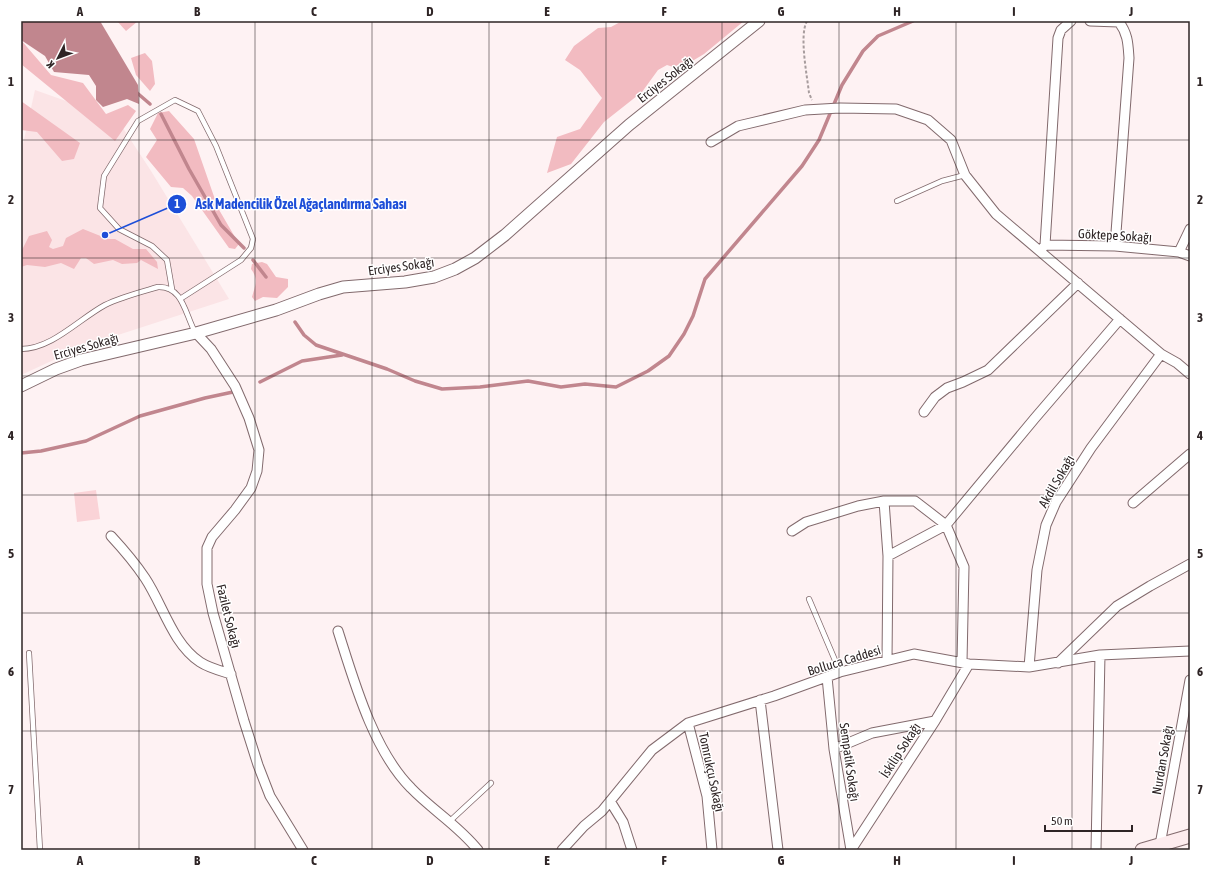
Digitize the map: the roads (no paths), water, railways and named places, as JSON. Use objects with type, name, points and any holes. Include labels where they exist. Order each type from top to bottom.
[{"type":"main road","points":[[1142,850],[1190,836]]},
{"type":"street","name":"Erciyes Sokağı","points":[[21,386],[81,360],[196,333],[276,310],[319,294],[342,288],[405,282],[434,277],[455,269],[475,258],[505,235],[629,125],[759,21]]},
{"type":"street","points":[[1043,248],[1058,38],[1061,30],[1071,21]]},
{"type":"street","points":[[1090,21],[1119,22],[1128,39],[1129,58],[1115,246]]},
{"type":"street","points":[[711,142],[738,126],[805,110],[840,108],[896,108],[928,120],[951,140],[965,175],[996,214],[1043,248],[1078,283],[1161,354],[1177,363],[1190,374]]},
{"type":"street","points":[[1179,252],[1190,230]]},
{"type":"street","name":"Göktepe Sokağı","points":[[1043,248],[1115,246],[1179,252],[1190,256]]},
{"type":"street","points":[[924,412],[935,397],[947,388],[988,370],[1078,283]]},
{"type":"street","points":[[888,556],[946,525],[1120,319]]},
{"type":"street","name":"Fazilet Sokağı","points":[[196,333],[211,349],[235,386],[259,450],[257,472],[251,488],[212,537],[207,548],[207,584],[213,613],[244,721],[270,796],[303,850]]},
{"type":"street","name":"Akdil Sokağı","points":[[1029,667],[1037,570],[1049,519],[1056,502],[1091,448],[1161,354]]},
{"type":"street","points":[[1133,503],[1190,454]]},
{"type":"street","points":[[884,501],[888,556],[887,660]]},
{"type":"street","points":[[792,531],[806,522],[858,506],[884,501],[915,501],[946,525],[964,567],[966,663]]},
{"type":"street","points":[[110,536],[131,558],[146,578],[176,634],[187,650],[200,662],[231,674]]},
{"type":"street","points":[[1057,663],[1117,606],[1190,564]]},
{"type":"street","points":[[338,631],[353,677],[375,733],[387,758],[411,788],[459,829],[478,850]]},
{"type":"street","name":"Bolluca Caddesi","points":[[562,850],[584,826],[602,811],[652,750],[688,723],[760,700],[827,676],[914,654],[966,663],[1029,667],[1100,655],[1190,651]]},
{"type":"street","points":[[1096,850],[1100,655]]},
{"type":"street","name":"İskilip Sokağı","points":[[851,850],[934,721],[966,663]]},
{"type":"street","name":"Sempatik Sokağı","points":[[827,676],[834,749],[851,850]]},
{"type":"street","name":"Nurdan Sokağı","points":[[1160,845],[1190,680]]},
{"type":"street","points":[[760,700],[778,850]]},
{"type":"street","points":[[834,749],[872,733],[934,721]]},
{"type":"street","name":"Tomrukçu Sokağı","points":[[688,723],[706,796],[712,850]]},
{"type":"street","points":[[610,801],[622,822],[632,850]]},
{"type":"lane","points":[[172,289],[167,260],[152,246],[119,229],[100,208],[104,176],[138,121],[175,100],[198,111],[216,146],[253,240],[251,248],[241,260],[180,299]]},
{"type":"lane","points":[[897,201],[942,181],[965,175]]},
{"type":"lane","points":[[21,349],[31,349],[44,345],[106,305],[158,287],[172,289],[178,294],[196,333]]},
{"type":"lane","points":[[809,599],[840,672]]},
{"type":"lane","points":[[29,653],[40,850]]},
{"type":"lane","points":[[450,821],[491,783]]},
{"type":"waterway","points":[[295,322],[304,335],[316,345],[387,369],[415,381],[442,389],[480,387],[528,381],[561,387],[585,384],[616,387],[648,371],[669,356],[684,334],[693,316],[705,279],[802,166],[819,140],[842,85],[863,51],[878,36],[913,21]]},
{"type":"waterway","points":[[136,92],[150,104]]},
{"type":"waterway","points":[[161,114],[189,169],[221,225],[244,248]]},
{"type":"waterway","points":[[253,260],[266,277]]},
{"type":"waterway","points":[[260,382],[302,361],[342,355]]},
{"type":"waterway","points":[[21,453],[41,451],[86,441],[140,416],[233,392]]},
{"type":"place","name":"Ask Madencilik Özel Ağaçlandırma Sahası","points":[[105,235]]}]
